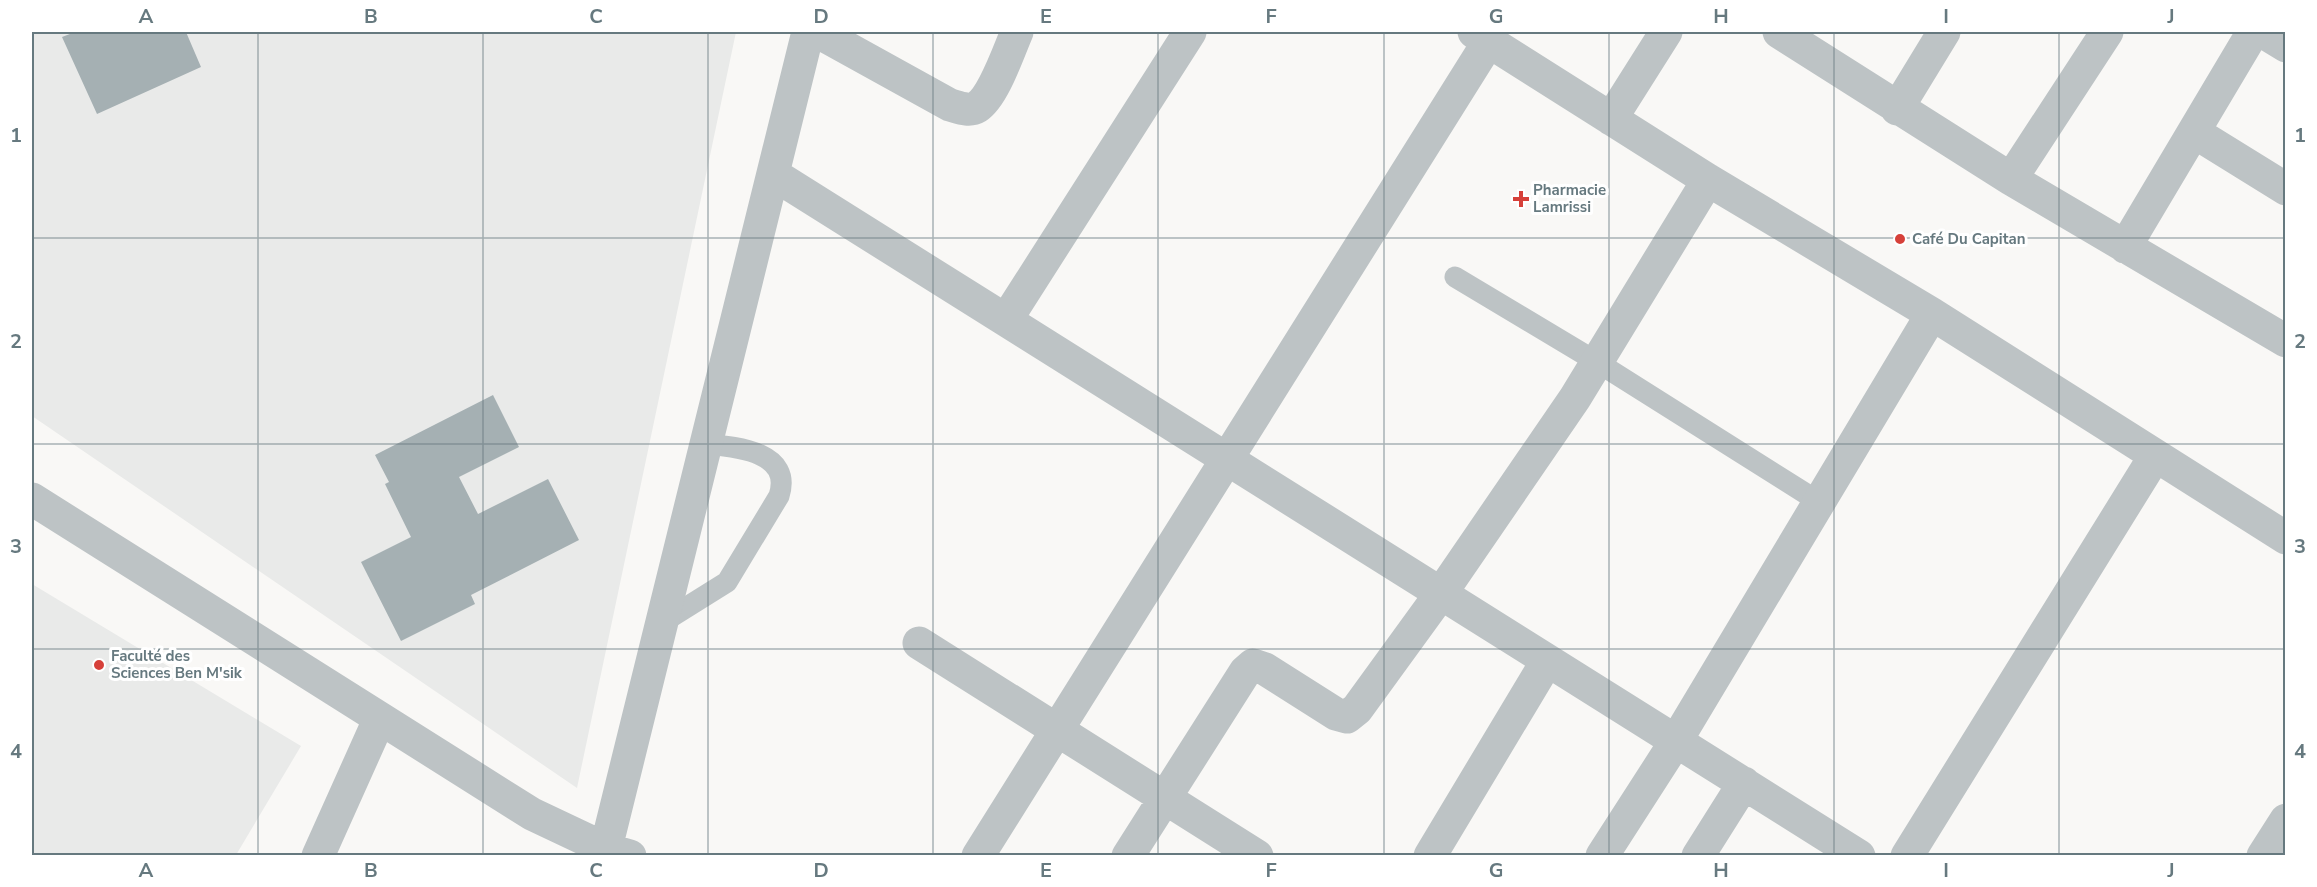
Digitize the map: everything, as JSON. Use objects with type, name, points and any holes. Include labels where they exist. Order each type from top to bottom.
[{"type":"street","points":[[32,499],[379,720],[532,814],[613,853],[663,622],[808,32]]},
{"type":"street","points":[[818,32],[950,105],[969,109],[977,107],[988,94],[1017,32]]},
{"type":"street","points":[[1006,320],[1190,32]]},
{"type":"street","points":[[1611,119],[1666,32]]},
{"type":"street","points":[[1779,32],[2010,179],[2286,340]]},
{"type":"street","points":[[1897,109],[1944,32]]},
{"type":"street","points":[[2010,179],[2106,32]]},
{"type":"street","points":[[2125,247],[2253,32]]},
{"type":"street","points":[[2263,32],[2286,46]]},
{"type":"street","points":[[978,855],[1059,731],[1228,459],[1481,36],[1708,180],[1932,314],[2286,538]]},
{"type":"street","points":[[2194,132],[2286,189]]},
{"type":"street","points":[[773,174],[1859,855]]},
{"type":"street","points":[[1128,855],[1245,672],[1253,665],[1265,669],[1336,714],[1347,717],[1357,709],[1442,592],[1598,362],[1708,180]]},
{"type":"street","points":[[1602,855],[1676,741],[1932,314]]},
{"type":"street","points":[[1907,855],[2155,456]]},
{"type":"street","points":[[919,643],[1257,855]]},
{"type":"street","points":[[1430,855],[1547,661]]},
{"type":"street","points":[[318,855],[379,720]]},
{"type":"street","points":[[1698,855],[1744,783]]},
{"type":"street","points":[[2263,855],[2286,820]]},
{"type":"lane","points":[[1455,277],[1598,362],[1819,502]]},
{"type":"lane","points":[[663,622],[727,582],[779,496],[783,485],[779,473],[764,456],[741,448],[707,444]]},
{"type":"shaded area","points":[[32,32],[736,32],[577,788],[32,416]]},
{"type":"shaded area","name":"Faculté des Sciences Ben M'sik","points":[[32,584],[301,746],[236,855],[32,855]]},
{"type":"building","points":[[75,32],[186,32],[201,67],[97,114],[62,37]]},
{"type":"building","points":[[493,395],[519,447],[459,477],[478,514],[548,479],[579,540],[471,595],[475,604],[401,641],[361,562],[411,537],[385,484],[389,482],[375,455]]},
{"type":"place","name":"Pharmacie Lamrissi","points":[[1521,199]]},
{"type":"place","name":"Café Du Capitan","points":[[1900,239]]},
{"type":"place","name":"Faculté des Sciences Ben M'sik","points":[[99,665]]}]
